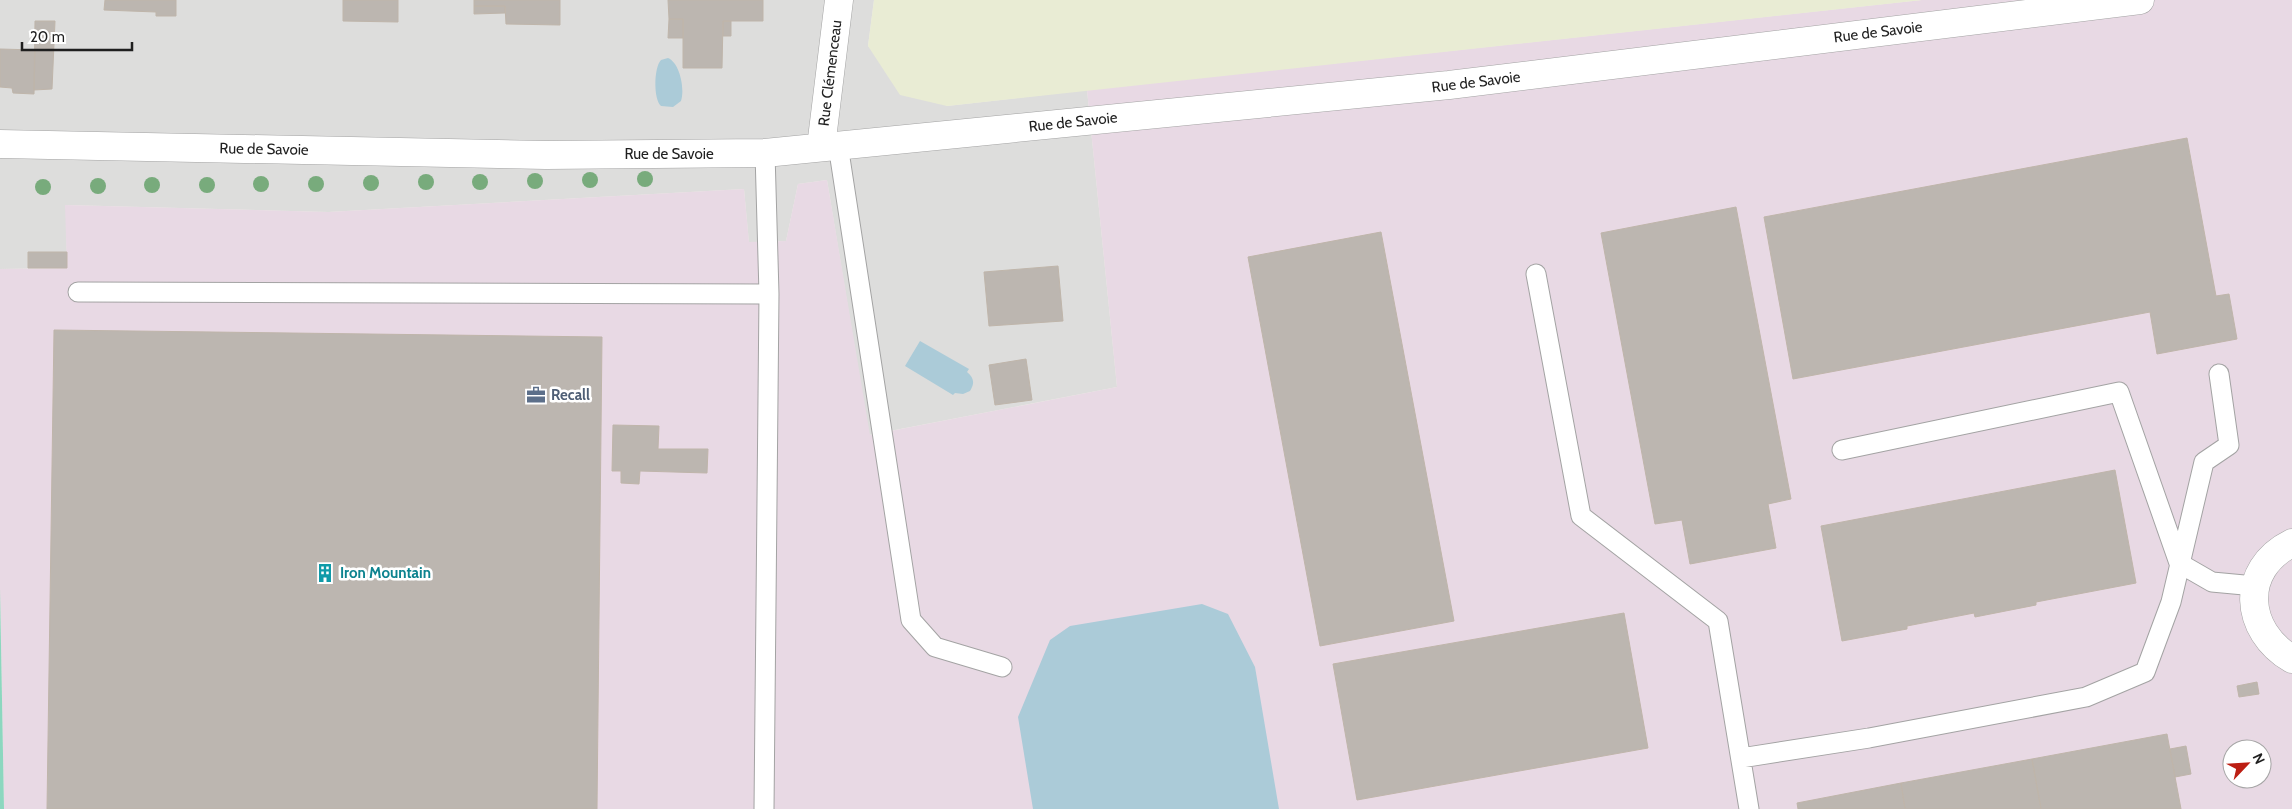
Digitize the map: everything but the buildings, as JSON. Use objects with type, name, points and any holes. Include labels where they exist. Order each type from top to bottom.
[{"type":"street","name":"Rue Clémenceau","points":[[830,146],[839,0]]},
{"type":"street","name":"Rue de Savoie","points":[[0,144],[546,154],[766,153],[1449,85],[2140,0]]},
{"type":"street","points":[[2292,543],[2280,549],[2264,566],[2255,586],[2254,610],[2262,632],[2276,650],[2292,659]]},
{"type":"lane","points":[[830,146],[911,620],[935,647],[1002,667]]},
{"type":"lane","points":[[764,809],[769,294],[766,153]]},
{"type":"lane","points":[[1536,274],[1581,516],[1718,621],[1749,809]]},
{"type":"lane","points":[[78,292],[769,294]]},
{"type":"lane","points":[[1741,758],[1869,738],[2086,697],[2145,672],[2171,602],[2204,462],[2229,445],[2219,374]]},
{"type":"lane","points":[[1842,450],[2119,392],[2179,563],[2212,582],[2255,586]]},
{"type":"shaded area","points":[[0,0],[874,0],[868,46],[947,106],[1087,90],[1117,387],[869,435],[827,180],[798,184],[786,241],[749,243],[744,189],[328,212],[66,205],[67,268],[0,269]]},
{"type":"shaded area","points":[[1922,0],[2292,0],[2292,809],[4,809],[0,589],[0,269],[67,268],[65,205],[328,212],[744,189],[749,242],[786,241],[798,184],[827,180],[870,435],[1117,387],[1087,90]]},
{"type":"green space","points":[[874,0],[1922,0],[947,106],[900,95],[868,46]]},
{"type":"green space","points":[[0,589],[4,809],[0,809]]},
{"type":"water","points":[[668,58],[676,65],[682,83],[681,101],[673,107],[661,106],[658,102],[656,90],[657,69],[661,60]]},
{"type":"water","points":[[920,341],[969,369],[967,372],[973,381],[970,391],[953,395],[905,366]]},
{"type":"water","points":[[1202,604],[1228,614],[1255,667],[1279,809],[1033,809],[1018,717],[1050,640],[1070,626]]},
{"type":"place","name":"Recall","points":[[536,395]]},
{"type":"place","name":"Iron Mountain","points":[[325,573]]}]
